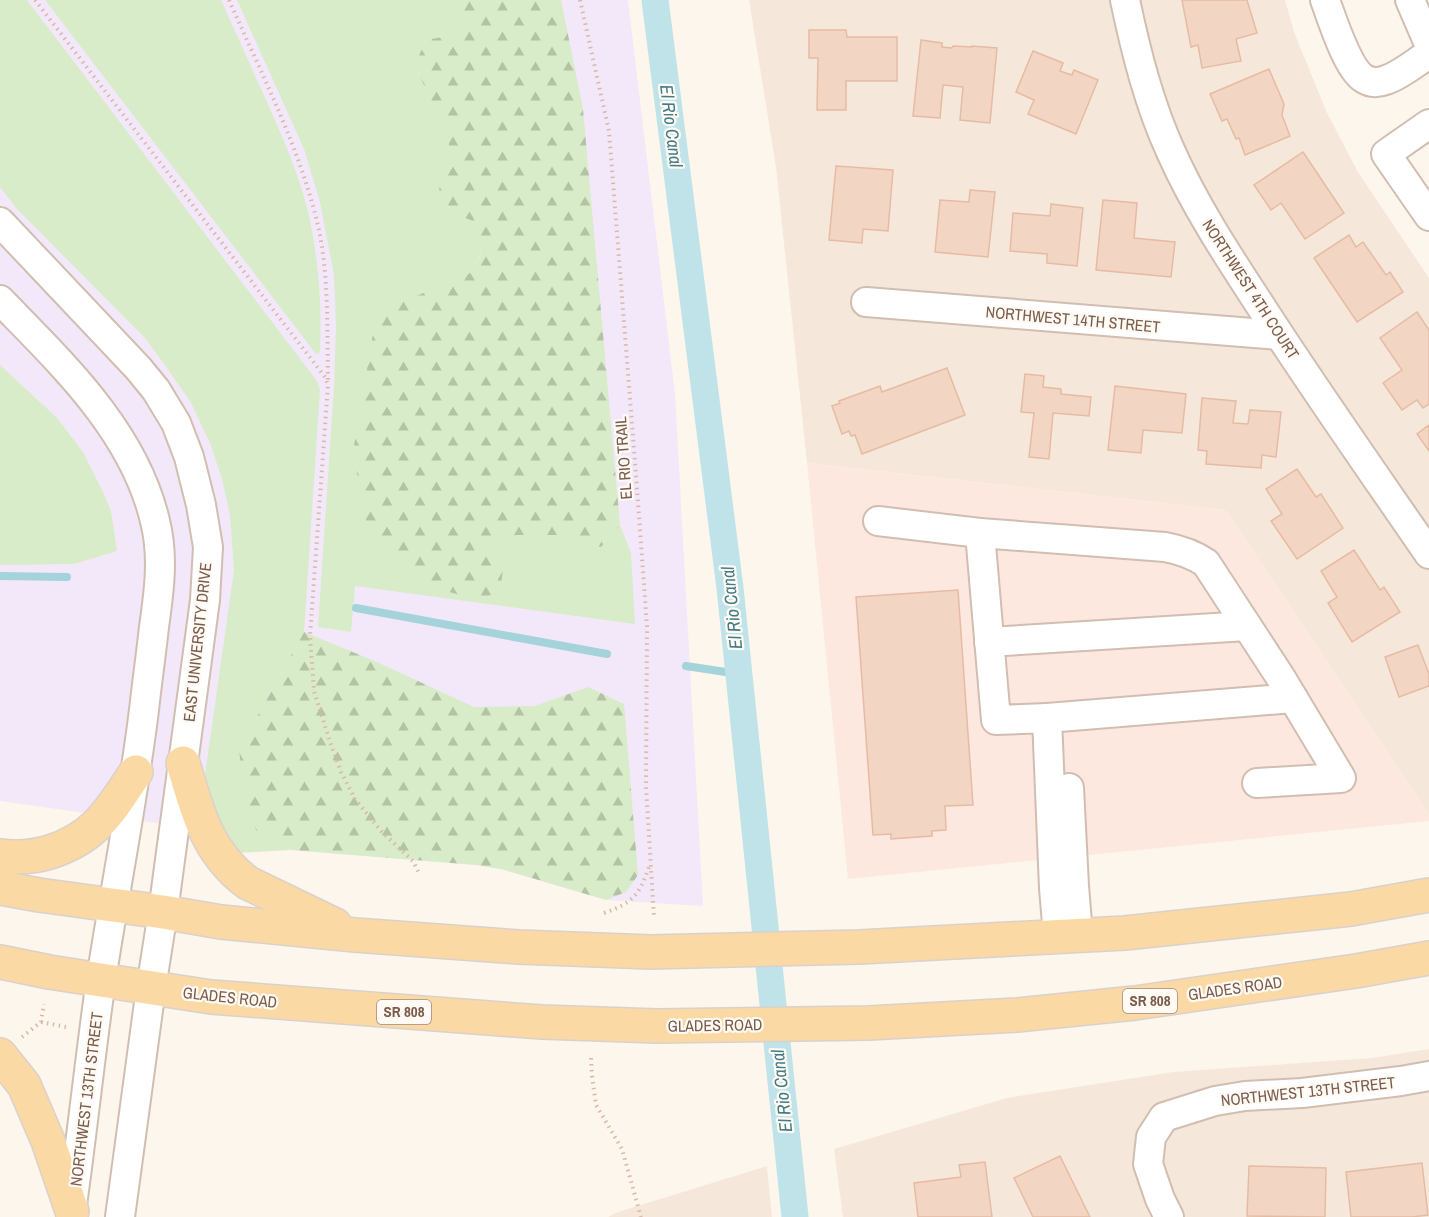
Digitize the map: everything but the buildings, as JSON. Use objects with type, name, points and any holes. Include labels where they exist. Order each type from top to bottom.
[{"type":"main road","points":[[183,763],[206,833],[218,853],[235,873],[248,883],[355,935]]},
{"type":"main road","points":[[0,856],[28,857],[65,847],[79,840],[111,809],[136,772]]},
{"type":"main road","points":[[0,888],[221,922],[519,947],[651,952],[859,947],[1125,933],[1351,909],[1429,895]]},
{"type":"main road","name":"GLADES ROAD","points":[[0,962],[212,997],[542,1022],[657,1026],[869,1023],[1017,1015],[1135,1003],[1344,973],[1429,958]]},
{"type":"main road","points":[[10,1047],[48,1141],[71,1214]]},
{"type":"street","name":"NORTHWEST 4TH COURT","points":[[1125,0],[1150,99],[1171,151],[1199,208],[1279,335],[1429,554]]},
{"type":"street","points":[[1325,0],[1337,35],[1362,78],[1372,82],[1386,80],[1429,54]]},
{"type":"street","points":[[1410,0],[1429,44]]},
{"type":"street","points":[[1429,124],[1386,154],[1429,216]]},
{"type":"street","name":"EAST UNIVERSITY DRIVE","points":[[0,222],[156,390],[176,423],[189,457],[201,505],[208,547],[205,600],[151,988]]},
{"type":"street","points":[[0,300],[90,397],[117,434],[142,481],[156,522],[161,565],[157,607],[136,772],[101,980]]},
{"type":"street","name":"NORTHWEST 14TH STREET","points":[[866,302],[1279,335]]},
{"type":"street","points":[[878,521],[980,533],[1165,547],[1182,550],[1206,563],[1293,698],[1341,778],[1257,783]]},
{"type":"street","points":[[980,533],[996,720],[1293,698]]},
{"type":"street","points":[[989,642],[1246,626]]},
{"type":"street","points":[[1056,717],[1074,886],[1068,936]]},
{"type":"street","name":"NORTHWEST 13TH STREET","points":[[71,1214],[101,980]]},
{"type":"street","points":[[120,1217],[151,988]]},
{"type":"street","name":"NORTHWEST 13TH STREET","points":[[1169,1217],[1148,1164],[1151,1137],[1164,1117],[1215,1101],[1245,1096],[1302,1093],[1429,1076]]},
{"type":"path","points":[[35,0],[321,372],[328,385]]},
{"type":"path","points":[[229,0],[288,133],[304,177],[319,230],[326,275],[328,385],[310,636],[314,691],[341,772],[355,798],[381,831],[413,861],[419,873]]},
{"type":"path","name":"EL RIO TRAIL","points":[[580,0],[609,131],[611,154],[647,626],[646,786],[654,918]]},
{"type":"path","points":[[604,912],[626,904],[638,893],[650,863]]},
{"type":"path","points":[[10,1047],[41,1022],[44,1004]]},
{"type":"path","points":[[41,1022],[66,1027]]},
{"type":"path","points":[[591,1058],[596,1105],[622,1149],[641,1217]]},
{"type":"shaded area","points":[[0,0],[628,0],[675,394],[703,906],[606,900],[501,869],[291,850],[234,834],[0,801]]},
{"type":"shaded area","points":[[749,0],[1285,0],[1294,32],[1327,113],[1358,172],[1429,278],[1429,815],[1225,510],[807,463],[776,167]]},
{"type":"shaded area","points":[[807,463],[1225,510],[1429,815],[1429,821],[848,879]]},
{"type":"shaded area","points":[[1429,1049],[1429,1217],[843,1217],[834,1149],[1007,1098],[1173,1072],[1372,1058]]},
{"type":"shaded area","points":[[767,1166],[772,1217],[608,1217],[618,1212]]},
{"type":"green space","points":[[0,0],[27,0],[317,381],[320,390],[304,632],[239,749],[256,829],[291,850],[235,853],[209,808],[205,775],[234,570],[230,515],[222,479],[210,443],[191,403],[144,337],[17,209],[0,187]]},
{"type":"green space","points":[[45,0],[221,0],[285,143],[305,201],[317,267],[321,318],[320,352],[316,354]]},
{"type":"green space","points":[[237,0],[464,0],[459,34],[426,40],[415,64],[449,145],[439,195],[458,215],[475,222],[482,251],[469,274],[377,310],[370,540],[405,566],[416,583],[503,569],[496,545],[516,535],[556,535],[601,547],[620,525],[631,553],[635,624],[355,586],[351,632],[318,627],[334,386],[336,326],[334,275],[320,202],[304,149]]},
{"type":"green space","points":[[464,0],[561,0],[583,109],[620,525],[601,547],[556,535],[516,535],[496,545],[503,569],[500,593],[475,599],[416,583],[405,566],[370,540],[353,452],[377,310],[469,274],[482,252],[475,222],[458,215],[438,195],[449,145],[415,64],[426,40],[459,34]]},
{"type":"green space","points":[[0,365],[57,418],[83,452],[111,511],[117,551],[74,564],[0,565]]},
{"type":"green space","points":[[304,632],[377,662],[474,707],[535,706],[588,687],[624,704],[638,875],[626,892],[606,900],[501,869],[476,865],[291,850],[256,830],[243,784],[239,749]]},
{"type":"waterway","name":"El Rio Canal","points":[[655,0],[730,588],[795,1217]]},
{"type":"waterway","points":[[0,576],[67,577]]},
{"type":"waterway","points":[[356,608],[607,654]]},
{"type":"waterway","points":[[686,666],[739,674]]}]
